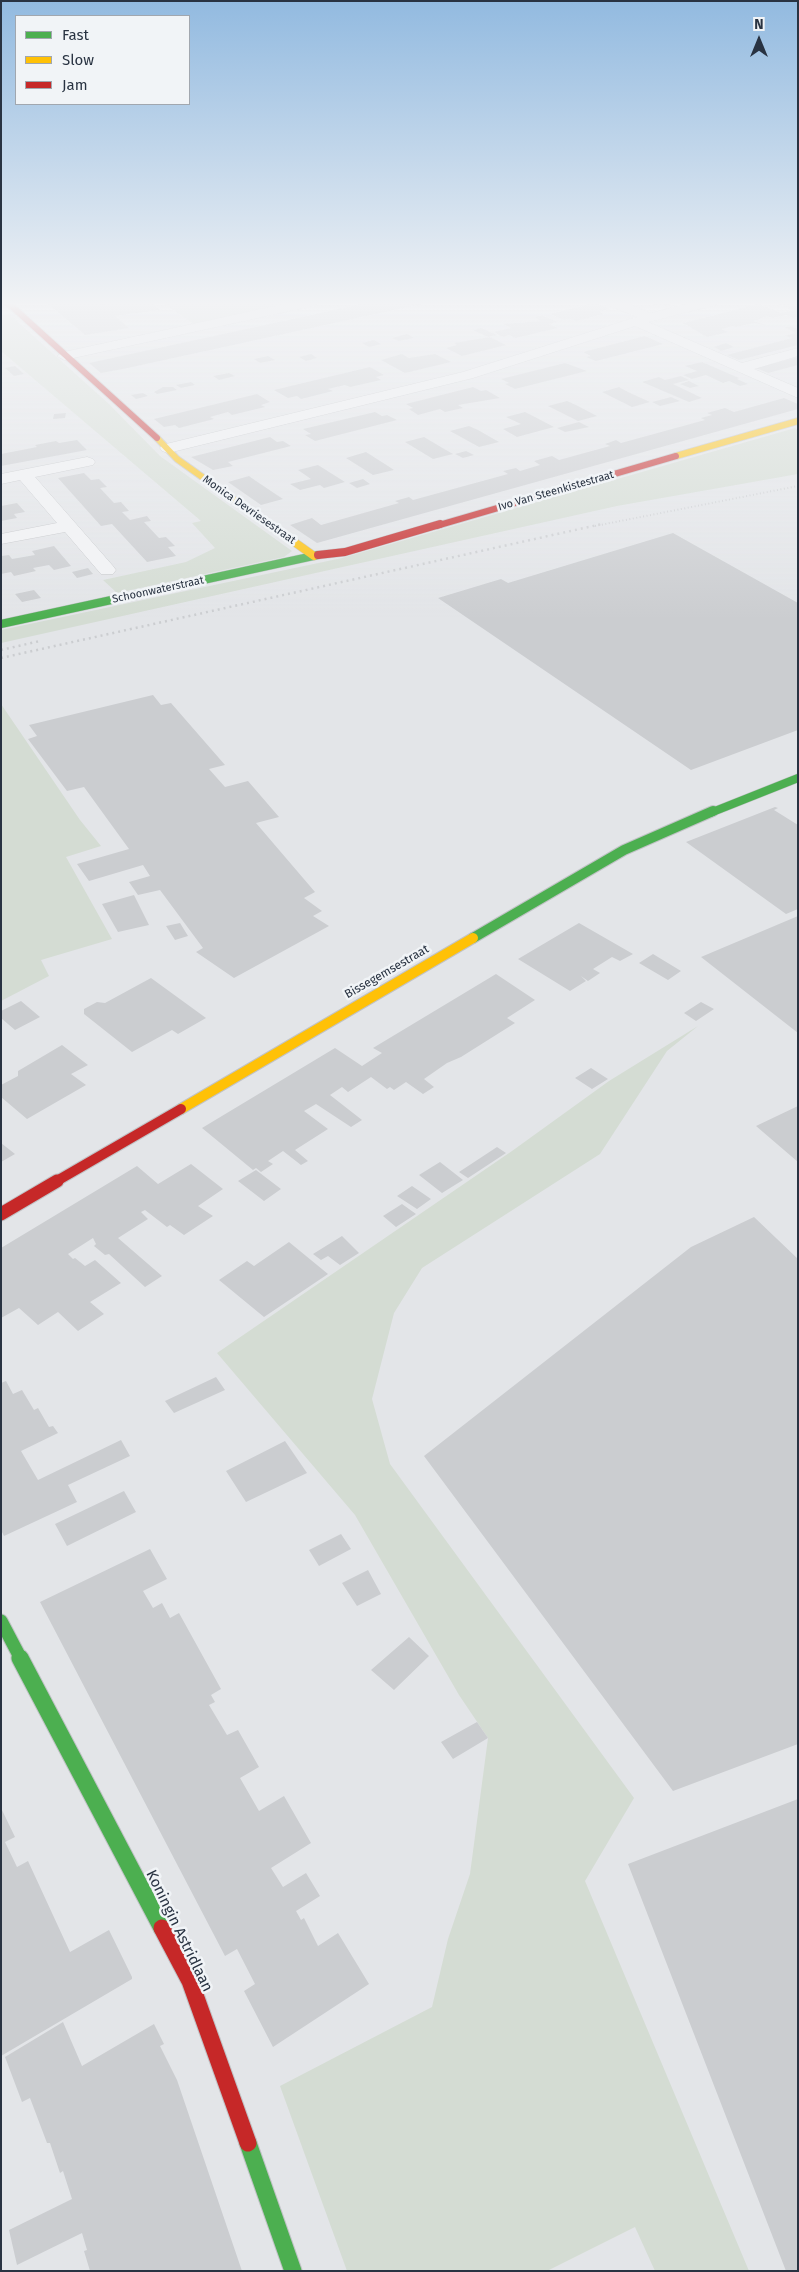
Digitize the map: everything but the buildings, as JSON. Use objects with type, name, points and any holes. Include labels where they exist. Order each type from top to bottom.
[{"type":"street","name":"Monica Devriesestraat","points":[[123,408],[168,448],[176,459],[314,556]]},
{"type":"street","points":[[168,448],[330,408]]},
{"type":"street","name":"Ivo Van Steenkistestraat","points":[[314,556],[345,552],[798,421]]},
{"type":"street","points":[[1,479],[87,462]]},
{"type":"street","points":[[24,475],[107,570]]},
{"type":"street","points":[[1,539],[70,526]]},
{"type":"street","name":"Schoonwaterstraat","points":[[1,624],[314,556]]},
{"type":"street","name":"Bissegemsestraat","points":[[1,1214],[624,850],[718,809],[798,778]]},
{"type":"street","name":"Koningin Astridlaan","points":[[1,1620],[190,1981],[293,2271]]},
{"type":"shaded area","points":[[68,408],[113,408],[160,456],[292,551],[284,557],[117,593],[103,580],[186,562],[215,548],[192,523],[201,521]]},
{"type":"shaded area","points":[[795,428],[798,430],[798,474],[617,506],[1,643],[1,630],[342,558]]},
{"type":"shaded area","points":[[1,704],[80,820],[101,846],[66,857],[112,939],[41,960],[49,976],[1,1001]]},
{"type":"shaded area","points":[[698,1026],[667,1051],[600,1154],[422,1268],[394,1313],[372,1399],[390,1464],[634,1798],[585,1881],[749,2271],[655,2271],[635,2227],[547,2271],[347,2271],[280,2086],[432,2007],[448,1939],[470,1874],[488,1738],[459,1695],[355,1515],[217,1353],[512,1151],[609,1081]]},
{"type":"railway","points":[[595,526],[798,486]]},
{"type":"railway","points":[[1,658],[602,524]]},
{"type":"railway","points":[[1,650],[40,641]]},
{"type":"traffic: fast","points":[[1,624],[318,555]]},
{"type":"traffic: fast","points":[[473,938],[624,850],[718,809],[798,778]]},
{"type":"traffic: fast","points":[[1,1621],[162,1928]]},
{"type":"traffic: fast","points":[[248,2143],[293,2271]]},
{"type":"traffic: slow","points":[[676,456],[798,421]]},
{"type":"traffic: slow","points":[[157,438],[177,459],[314,556]]},
{"type":"traffic: slow","points":[[181,1109],[473,938]]},
{"type":"traffic: jam","points":[[124,408],[157,438]]},
{"type":"traffic: jam","points":[[318,555],[345,552],[676,456]]},
{"type":"traffic: jam","points":[[1,1214],[181,1109]]},
{"type":"traffic: jam","points":[[162,1928],[190,1981],[248,2143]]}]
